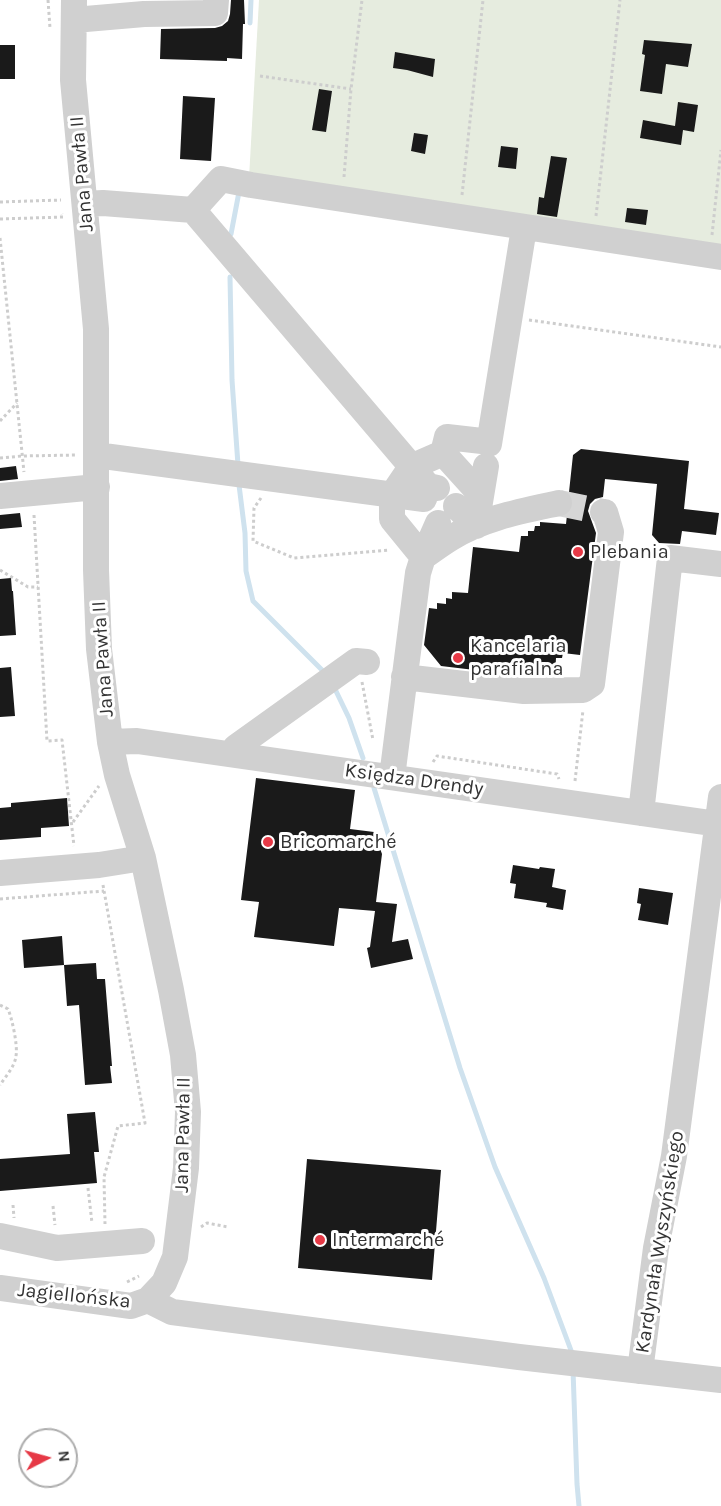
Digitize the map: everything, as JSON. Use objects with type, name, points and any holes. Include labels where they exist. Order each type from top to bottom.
[{"type":"street","points":[[74,10],[143,7],[215,13],[216,0]]},
{"type":"street","name":"Jana Pawła II","points":[[74,10],[73,202],[96,329],[90,455],[97,487],[96,570],[99,649],[110,742],[117,775],[143,858],[171,990],[183,1055],[188,1112],[186,1167],[175,1257],[164,1283],[147,1300]]},
{"type":"street","points":[[193,210],[221,179],[459,218],[715,256]]},
{"type":"street","points":[[73,202],[193,210],[440,501],[476,526]]},
{"type":"street","points":[[476,526],[486,450],[524,228]]},
{"type":"street","points":[[443,453],[447,437],[486,450]]},
{"type":"street","points":[[421,565],[392,519],[392,495],[411,467],[443,453]]},
{"type":"street","points":[[443,453],[481,495]]},
{"type":"street","points":[[90,455],[440,501]]},
{"type":"street","points":[[0,496],[97,487]]},
{"type":"street","points":[[394,766],[401,670],[421,565],[440,501]]},
{"type":"street","points":[[421,565],[452,537],[476,526],[511,513],[559,503]]},
{"type":"street","points":[[401,670],[524,691],[583,690],[592,684],[611,532],[606,513],[603,512]]},
{"type":"street","points":[[641,813],[670,558],[721,564]]},
{"type":"street","points":[[236,755],[236,747],[356,661],[365,662]]},
{"type":"street","name":"Księdza Drendy","points":[[110,742],[137,741],[236,755],[394,766],[572,803],[718,824]]},
{"type":"street","name":"Kardynała Wyszyńskiego","points":[[147,1300],[172,1312],[640,1371],[656,1248],[674,1156],[721,797]]},
{"type":"street","points":[[0,873],[99,865],[143,858]]},
{"type":"street","points":[[0,1236],[57,1248],[142,1241]]},
{"type":"street","name":"Jagiellońska","points":[[0,1288],[130,1306],[147,1300]]},
{"type":"street","points":[[640,1371],[721,1380]]},
{"type":"path","points":[[342,199],[351,88],[362,0]]},
{"type":"path","points":[[459,218],[483,0]]},
{"type":"path","points":[[594,238],[620,0]]},
{"type":"path","points":[[48,1],[51,36]]},
{"type":"path","points":[[260,75],[351,88]]},
{"type":"path","points":[[715,256],[721,150]]},
{"type":"path","points":[[60,192],[73,202]]},
{"type":"path","points":[[0,202],[73,202]]},
{"type":"path","points":[[0,219],[63,217],[73,202]]},
{"type":"path","points":[[0,238],[38,587],[47,741],[62,740],[75,853]]},
{"type":"path","points":[[510,317],[721,347]]},
{"type":"path","points":[[0,422],[17,403]]},
{"type":"path","points":[[0,458],[90,455]]},
{"type":"path","points":[[274,479],[254,508],[253,541],[294,558],[387,549]]},
{"type":"path","points":[[0,570],[28,587],[38,587]]},
{"type":"path","points":[[365,662],[362,680],[374,746],[394,766]]},
{"type":"path","points":[[572,803],[584,706]]},
{"type":"path","points":[[99,865],[145,1123],[118,1126],[104,1177],[105,1232]]},
{"type":"path","points":[[0,898],[104,891]]},
{"type":"path","points":[[0,1005],[8,1009],[12,1017],[16,1055],[0,1085]]},
{"type":"path","points":[[88,1188],[93,1232]]},
{"type":"path","points":[[53,1206],[55,1225]]},
{"type":"path","points":[[201,1218],[200,1228],[207,1223],[228,1227]]},
{"type":"shaded area","points":[[259,0],[721,0],[721,248],[249,178]]},
{"type":"building","points":[[231,0],[244,0],[245,24],[243,24],[242,59],[227,58],[227,61],[160,59],[161,29],[222,26],[228,21]]},
{"type":"building","points":[[644,40],[692,44],[688,67],[666,64],[662,94],[640,91],[645,55],[642,54]]},
{"type":"building","points":[[0,45],[15,45],[15,79],[0,79]]},
{"type":"building","points":[[395,52],[435,59],[433,77],[393,68]]},
{"type":"building","points":[[319,89],[332,91],[326,132],[312,130]]},
{"type":"building","points":[[183,96],[215,98],[211,161],[180,159]]},
{"type":"building","points":[[678,102],[698,105],[694,132],[683,130],[681,145],[640,138],[643,120],[675,126]]},
{"type":"building","points":[[414,133],[428,135],[425,154],[411,151]]},
{"type":"building","points":[[501,146],[518,148],[516,169],[498,167]]},
{"type":"building","points":[[551,156],[567,158],[557,217],[537,214],[539,197],[544,198]]},
{"type":"building","points":[[627,208],[648,210],[646,225],[625,222]]},
{"type":"building","points":[[581,449],[689,461],[684,509],[719,513],[716,535],[682,531],[680,544],[659,543],[652,535],[657,484],[605,479],[603,497],[595,499],[588,511],[596,533],[580,655],[563,653],[562,658],[556,658],[555,675],[525,676],[441,666],[424,645],[429,608],[437,609],[437,603],[446,604],[446,598],[452,599],[452,592],[468,593],[473,547],[519,552],[521,536],[528,536],[528,531],[534,531],[535,526],[540,526],[540,522],[566,524],[567,515],[573,507],[573,499],[569,492],[573,455]]},
{"type":"building","points":[[16,466],[18,479],[0,481],[0,468]]},
{"type":"building","points":[[20,513],[22,527],[0,529],[0,515]]},
{"type":"building","points":[[11,578],[16,635],[0,636],[0,579]]},
{"type":"building","points":[[11,667],[15,716],[0,717],[0,668]]},
{"type":"building","points":[[256,778],[355,790],[350,829],[374,832],[382,854],[376,902],[397,904],[392,942],[408,939],[413,959],[371,968],[367,948],[370,947],[375,911],[339,908],[334,946],[254,937],[259,902],[241,900]]},
{"type":"building","points":[[67,798],[69,826],[41,828],[41,837],[0,840],[0,808],[11,807],[11,803]]},
{"type":"building","points":[[513,865],[555,869],[552,887],[566,890],[563,910],[546,907],[547,903],[514,898],[516,884],[510,883]]},
{"type":"building","points":[[639,888],[673,893],[668,925],[638,920],[641,904],[637,903]]},
{"type":"building","points":[[62,936],[64,965],[24,968],[22,940]]},
{"type":"building","points":[[96,963],[97,979],[105,979],[112,1083],[85,1085],[79,1005],[67,1006],[64,965]]},
{"type":"building","points":[[95,1112],[99,1152],[94,1152],[97,1183],[0,1191],[0,1159],[70,1154],[67,1114]]},
{"type":"building","points":[[307,1159],[441,1170],[432,1280],[298,1268]]},
{"type":"waterway","points":[[250,23],[251,0]]},
{"type":"waterway","points":[[231,234],[239,192]]},
{"type":"waterway","points":[[230,277],[232,380],[238,465]]},
{"type":"waterway","points":[[239,485],[245,533],[246,571],[253,601],[326,674]]},
{"type":"waterway","points":[[334,687],[349,718],[363,758]]},
{"type":"waterway","points":[[374,788],[460,1068],[495,1167],[544,1278],[572,1353]]},
{"type":"waterway","points":[[573,1370],[579,1506]]},
{"type":"tunnel","points":[[559,503],[603,512]]},
{"type":"place","name":"Plebania","points":[[578,552]]},
{"type":"place","name":"Kancelaria parafialna","points":[[458,658]]},
{"type":"place","name":"Bricomarché","points":[[268,842]]},
{"type":"place","name":"Intermarché","points":[[320,1240]]}]
